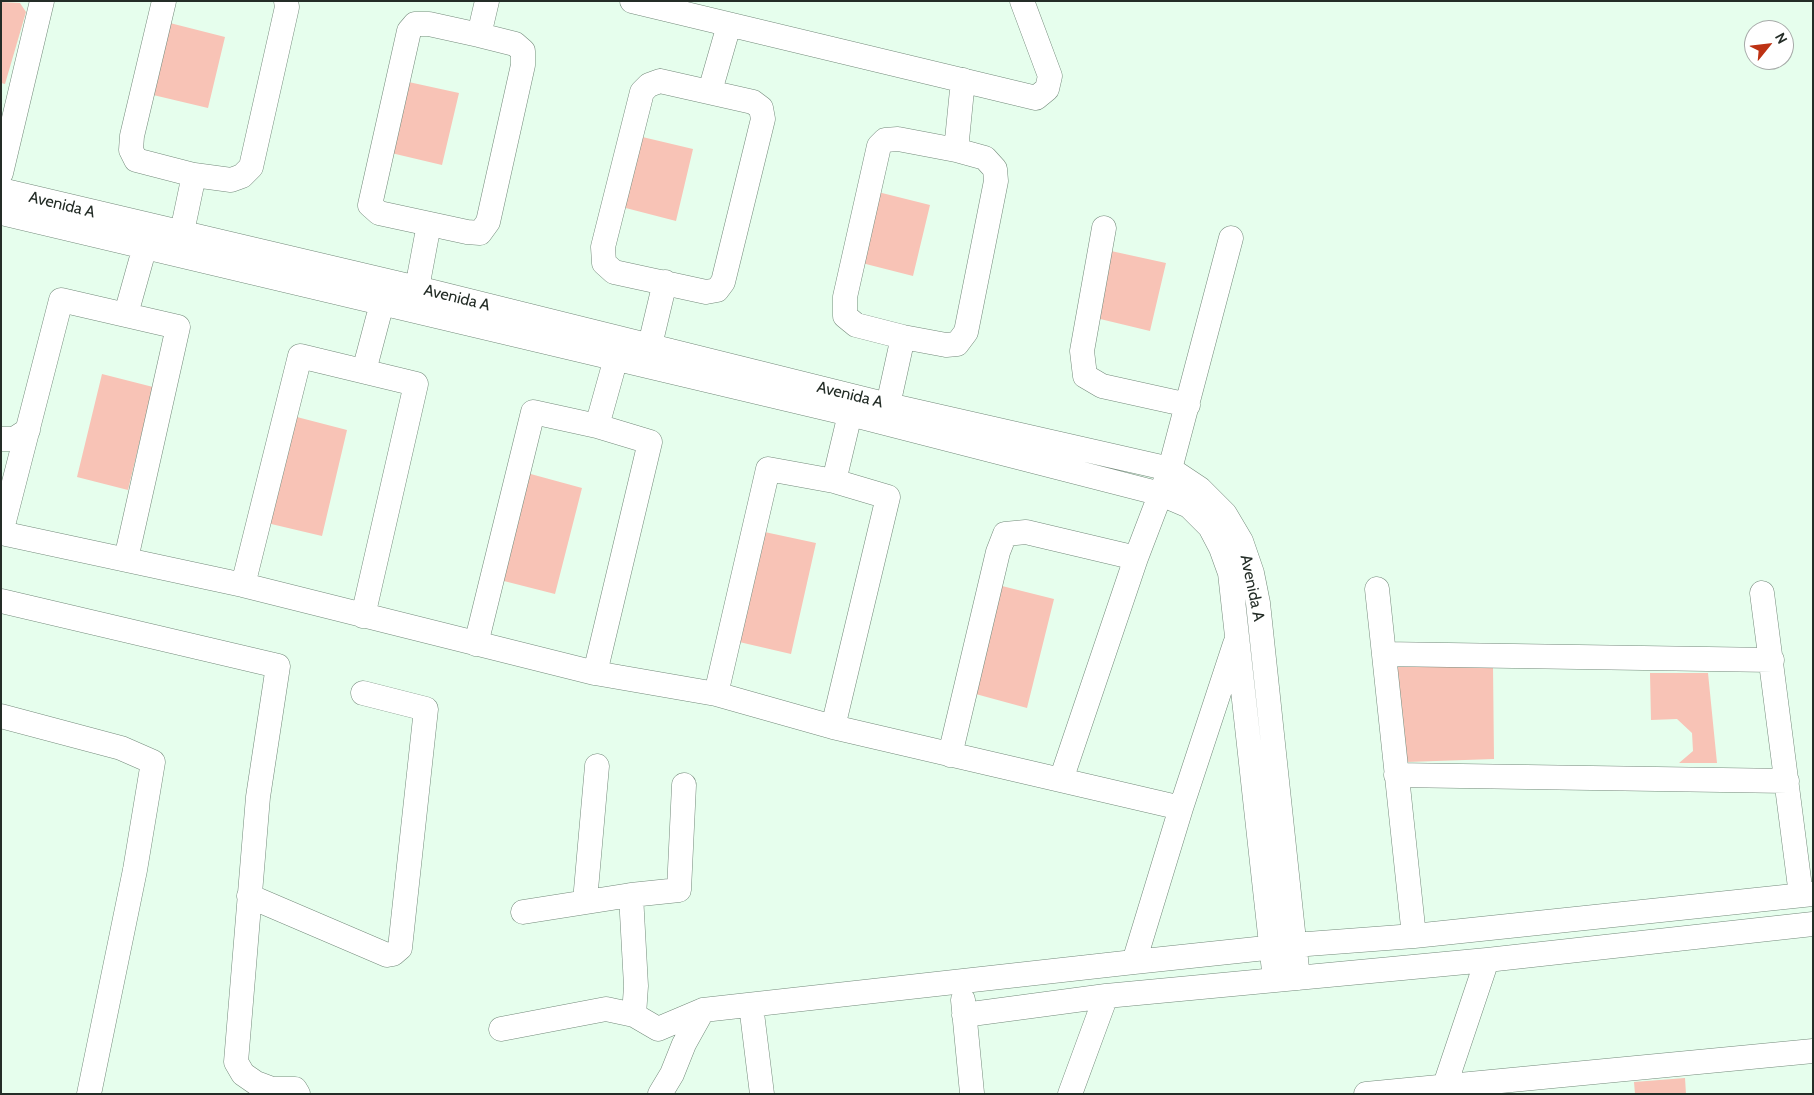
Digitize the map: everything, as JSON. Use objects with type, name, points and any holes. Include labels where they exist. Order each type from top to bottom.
[{"type":"street","points":[[1,173],[42,1]]},
{"type":"street","points":[[164,1],[130,150],[136,160],[194,175],[231,180],[242,176],[251,167],[287,7],[286,1]]},
{"type":"street","points":[[479,35],[487,1]]},
{"type":"street","points":[[632,1],[701,9],[729,25],[1036,98],[1047,90],[1050,76],[1022,1]]},
{"type":"street","points":[[415,24],[429,24],[479,35],[515,44],[523,50],[524,65],[488,222],[480,233],[430,224],[379,212],[370,205],[409,31],[415,24]]},
{"type":"street","points":[[710,91],[729,25]]},
{"type":"street","points":[[956,150],[962,80]]},
{"type":"street","points":[[660,81],[753,102],[761,108],[763,119],[723,282],[718,290],[706,292],[665,282],[614,272],[604,263],[603,247],[642,92],[649,85],[660,81]]},
{"type":"street","points":[[898,139],[956,150],[985,158],[995,168],[996,181],[966,332],[957,344],[903,337],[856,325],[845,316],[845,297],[879,146],[885,140],[898,139]]},
{"type":"street","points":[[182,232],[194,175]]},
{"type":"street","name":"Avenida A","points":[[1,190],[148,236],[382,303],[634,352],[888,405],[1170,469],[1200,489],[1225,514],[1241,540],[1252,573],[1259,613],[1286,979]]},
{"type":"street","name":"Avenida A","points":[[1,212],[148,236],[182,232],[417,288],[850,414],[1161,494],[1189,506],[1210,527],[1218,541],[1230,573],[1283,946]]},
{"type":"street","points":[[417,288],[430,224]]},
{"type":"street","points":[[1104,228],[1082,351],[1085,376],[1102,386],[1188,405]]},
{"type":"street","points":[[126,314],[148,236]]},
{"type":"street","points":[[1061,780],[1136,558],[1170,469],[1231,238]]},
{"type":"street","points":[[597,426],[634,352],[665,282]]},
{"type":"street","points":[[126,559],[178,327],[61,300],[1,533],[243,585],[595,673],[716,694],[833,727],[1181,808]]},
{"type":"street","points":[[364,371],[382,303]]},
{"type":"street","points":[[888,405],[903,337]]},
{"type":"street","points":[[243,585],[300,356],[416,384],[363,616]]},
{"type":"street","points":[[476,644],[533,412],[597,426],[650,442],[595,673]]},
{"type":"street","points":[[834,481],[850,414]]},
{"type":"street","points":[[1,439],[14,438],[28,430]]},
{"type":"street","points":[[716,694],[768,469],[834,481],[888,497],[833,727]]},
{"type":"street","points":[[950,755],[998,552],[1005,534],[1026,532],[1136,558]]},
{"type":"street","points":[[1377,589],[1414,936]]},
{"type":"street","points":[[501,1029],[606,1009],[634,1015],[658,1029],[703,1010],[1283,946],[1414,936],[1807,895],[1787,781],[1762,593]]},
{"type":"street","points":[[1,601],[278,666],[258,797],[236,1062],[243,1074],[256,1083],[272,1089],[295,1089],[298,1094]]},
{"type":"street","points":[[1134,962],[1181,808],[1238,636]]},
{"type":"street","points":[[1384,654],[1772,660]]},
{"type":"street","points":[[250,896],[387,955],[393,954],[400,948],[426,709],[363,693]]},
{"type":"street","points":[[1,716],[121,748],[153,762],[135,870],[89,1094]]},
{"type":"street","points":[[585,902],[597,766]]},
{"type":"street","points":[[1396,774],[1787,781]]},
{"type":"street","points":[[523,912],[631,895],[679,890],[684,785]]},
{"type":"street","points":[[631,895],[636,986],[634,1015]]},
{"type":"street","points":[[964,1014],[1106,996],[1488,960],[1813,924]]},
{"type":"street","points":[[1443,1090],[1488,960]]},
{"type":"street","points":[[961,981],[972,1093]]},
{"type":"street","points":[[1070,1094],[1106,996]]},
{"type":"street","points":[[751,1005],[762,1094]]},
{"type":"street","points":[[660,1094],[672,1074],[684,1044],[703,1010]]},
{"type":"street","points":[[1366,1094],[1443,1090],[1813,1051]]},
{"type":"shaded area","points":[[1,2],[20,3],[26,12],[5,84],[1,83]]},
{"type":"shaded area","points":[[166,22],[225,37],[208,108],[149,94]]},
{"type":"shaded area","points":[[404,81],[459,93],[442,165],[387,152]]},
{"type":"shaded area","points":[[634,135],[693,149],[676,221],[618,206]]},
{"type":"shaded area","points":[[874,191],[930,205],[913,276],[858,262]]},
{"type":"shaded area","points":[[1111,251],[1166,263],[1150,331],[1096,318]]},
{"type":"shaded area","points":[[102,374],[153,387],[128,490],[77,477]]},
{"type":"shaded area","points":[[293,416],[347,430],[322,536],[267,523]]},
{"type":"shaded area","points":[[527,473],[582,488],[555,594],[500,580]]},
{"type":"shaded area","points":[[760,531],[816,543],[791,654],[735,641]]},
{"type":"shaded area","points":[[998,585],[1054,599],[1027,708],[972,693]]},
{"type":"shaded area","points":[[1493,666],[1494,759],[1407,762],[1394,667]]},
{"type":"shaded area","points":[[1650,673],[1708,673],[1717,763],[1679,763],[1693,751],[1692,733],[1677,719],[1651,720]]},
{"type":"shaded area","points":[[1685,1078],[1686,1094],[1635,1094],[1634,1082]]}]
